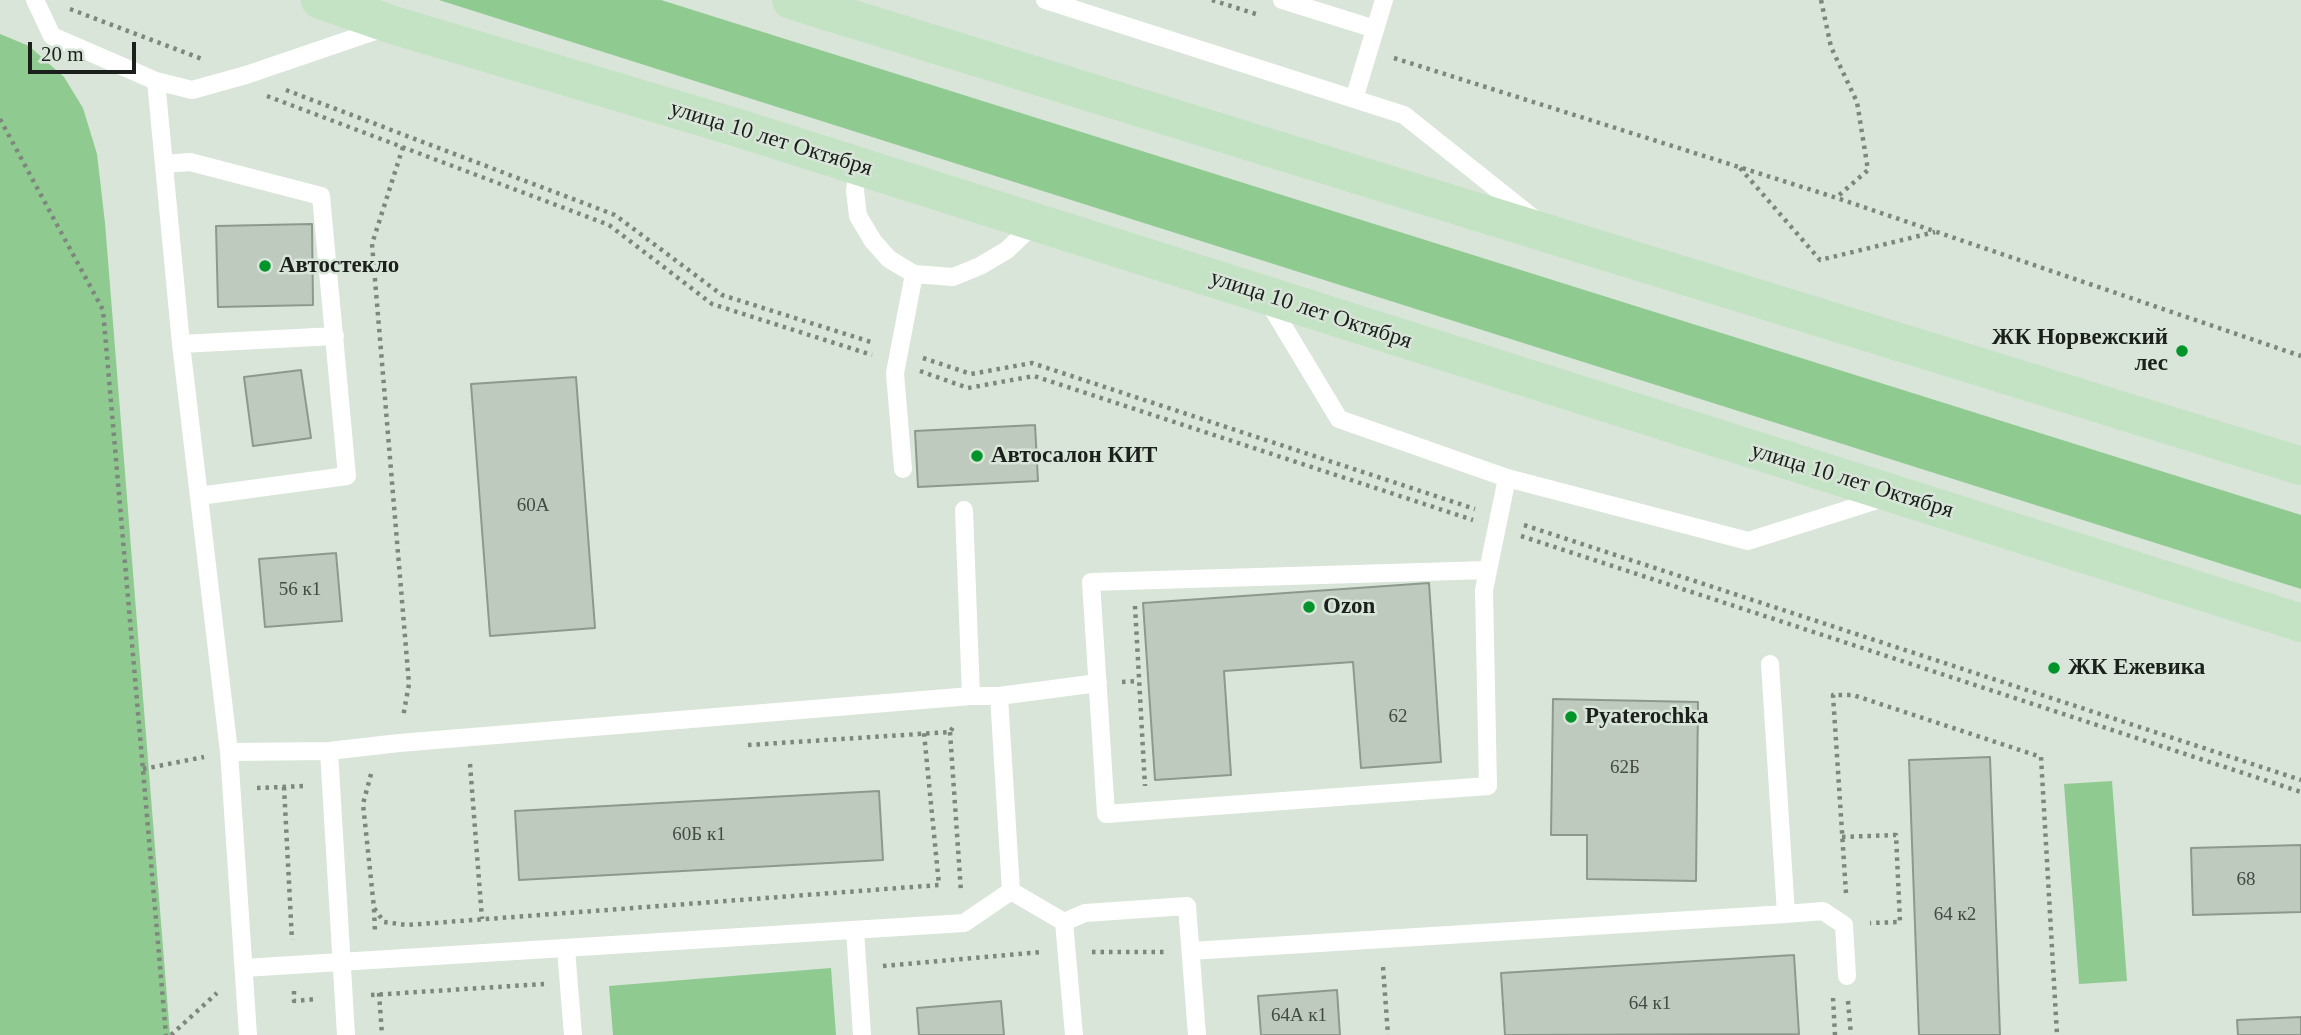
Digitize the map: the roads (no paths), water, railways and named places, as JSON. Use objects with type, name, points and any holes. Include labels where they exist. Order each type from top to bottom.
[{"type":"main road","name":"улица 10 лет Октября","points":[[320,0],[393,25],[735,127],[2301,623]]},
{"type":"main road","points":[[791,0],[2301,467]]},
{"type":"lane","points":[[35,0],[52,36],[156,81],[192,90],[246,75],[393,25]]},
{"type":"lane","points":[[1282,0],[1375,29]]},
{"type":"lane","points":[[1354,99],[1384,0]]},
{"type":"lane","points":[[1048,1],[1404,115],[1556,236]]},
{"type":"lane","points":[[156,81],[181,344],[229,752],[248,1035]]},
{"type":"lane","points":[[164,164],[190,162],[321,196],[347,476],[199,496]]},
{"type":"lane","points":[[858,166],[855,191],[858,216],[873,241],[889,259],[914,275],[953,277],[980,266],[1007,250],[1036,222]]},
{"type":"lane","points":[[903,469],[895,373],[914,275]]},
{"type":"lane","points":[[1265,295],[1339,419],[1507,478],[1748,541],[1894,494]]},
{"type":"lane","points":[[181,344],[335,336]]},
{"type":"lane","points":[[1488,570],[1091,582],[1106,814],[1488,786],[1484,590],[1507,478]]},
{"type":"lane","points":[[964,510],[971,696]]},
{"type":"lane","points":[[1770,664],[1786,914]]},
{"type":"lane","points":[[229,752],[329,751],[971,696],[999,696],[1098,683]]},
{"type":"lane","points":[[999,696],[1012,891]]},
{"type":"lane","points":[[329,751],[346,1035]]},
{"type":"lane","points":[[244,968],[342,964],[964,923],[1012,891]]},
{"type":"lane","points":[[1012,891],[1064,922]]},
{"type":"lane","points":[[1064,922],[1085,913],[1187,906],[1197,1035]]},
{"type":"lane","points":[[1191,951],[1823,911],[1846,925],[1847,976]]},
{"type":"lane","points":[[1064,922],[1074,1035]]},
{"type":"lane","points":[[855,930],[862,1035]]},
{"type":"lane","points":[[566,949],[573,1035]]},
{"type":"place","name":"Автостекло","points":[[265,266]]},
{"type":"place","name":"ЖК Норвежский лес","points":[[2182,351]]},
{"type":"place","name":"Автосалон КИТ","points":[[977,456]]},
{"type":"place","name":"Ozon","points":[[1309,607]]},
{"type":"place","name":"ЖК Ежевика","points":[[2054,668]]},
{"type":"place","name":"Pyaterochka","points":[[1571,717]]}]
